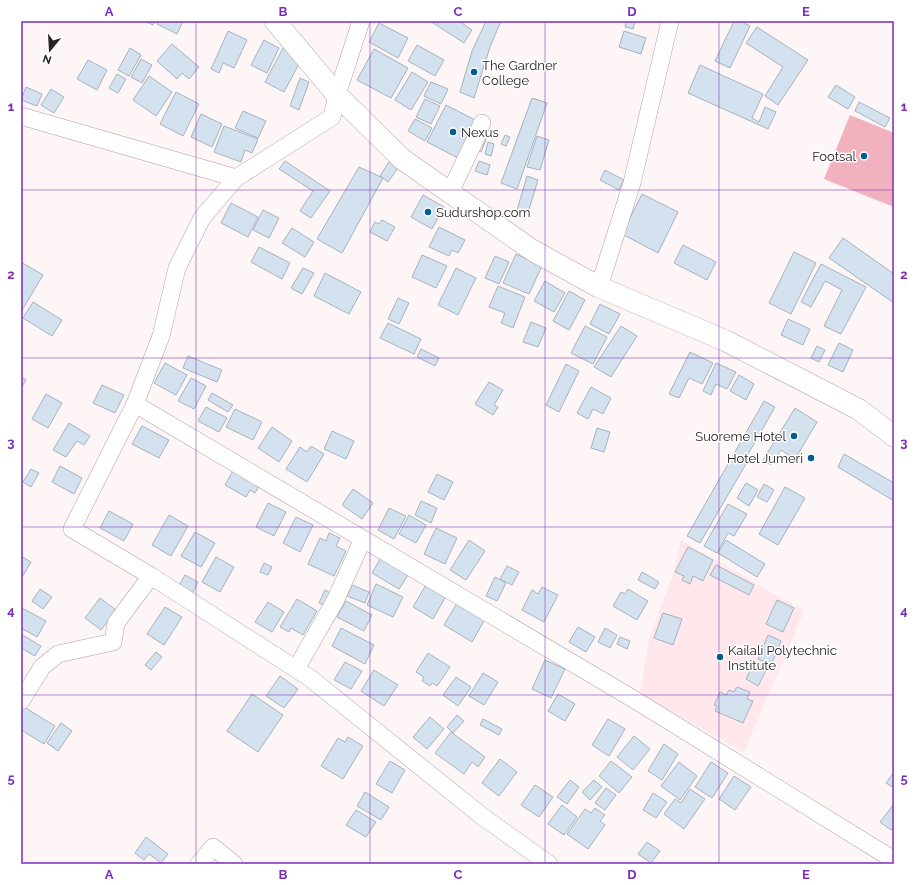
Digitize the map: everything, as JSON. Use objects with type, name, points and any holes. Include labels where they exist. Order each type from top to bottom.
[{"type":"street","points":[[275,21],[337,95],[402,159],[532,250],[599,287],[726,341],[858,409],[894,436]]},
{"type":"street","points":[[361,21],[337,95],[332,117],[236,178],[202,218],[177,268],[161,336],[135,404],[72,529],[151,576],[321,686],[483,817],[549,864]]},
{"type":"street","points":[[599,287],[632,183],[670,21]]},
{"type":"street","points":[[21,116],[236,178]]},
{"type":"street","points":[[450,192],[482,123]]},
{"type":"street","points":[[135,404],[635,700],[894,860]]},
{"type":"street","points":[[296,669],[335,602],[363,539]]},
{"type":"street","points":[[21,701],[42,667],[58,654],[113,642],[116,623],[151,576]]},
{"type":"street","points":[[200,864],[213,847],[234,864]]},
{"type":"shaded area","name":"Footsal","points":[[850,115],[894,133],[894,207],[824,179]]},
{"type":"shaded area","points":[[681,540],[804,611],[744,752],[640,694],[649,639],[673,576]]},
{"type":"building","points":[[144,21],[155,21],[153,25]]},
{"type":"building","points":[[158,21],[183,21],[177,34],[157,24]]},
{"type":"building","points":[[430,21],[459,21],[472,30],[464,43]]},
{"type":"building","name":"The Gardner College","points":[[486,21],[501,21],[490,47],[474,98],[460,92],[472,51]]},
{"type":"building","points":[[626,21],[635,21],[633,29],[625,27]]},
{"type":"building","points":[[734,21],[740,21],[750,26],[730,68],[715,61]]},
{"type":"building","points":[[379,23],[408,38],[398,58],[369,42]]},
{"type":"building","points":[[757,27],[808,60],[778,105],[765,96],[783,67],[746,43]]},
{"type":"building","points":[[228,31],[247,40],[234,68],[223,63],[219,73],[211,69]]},
{"type":"building","points":[[624,31],[646,38],[641,54],[619,47]]},
{"type":"building","points":[[264,40],[279,48],[267,73],[251,65]]},
{"type":"building","points":[[172,44],[199,67],[189,79],[182,73],[177,79],[157,61]]},
{"type":"building","points":[[417,45],[444,60],[435,76],[408,61]]},
{"type":"building","points":[[130,48],[141,55],[129,76],[118,70]]},
{"type":"building","points":[[283,48],[302,58],[284,92],[265,82]]},
{"type":"building","points":[[374,49],[408,68],[391,98],[357,80]]},
{"type":"building","points":[[141,59],[152,65],[142,83],[131,77]]},
{"type":"building","points":[[88,60],[107,70],[97,90],[77,79]]},
{"type":"building","points":[[700,65],[763,94],[752,118],[759,122],[765,107],[776,112],[768,129],[688,93]]},
{"type":"building","points":[[412,72],[428,82],[411,110],[395,100]]},
{"type":"building","points":[[117,74],[126,79],[118,93],[109,88]]},
{"type":"building","points":[[149,76],[172,92],[156,116],[133,100]]},
{"type":"building","points":[[300,78],[309,82],[299,110],[290,106]]},
{"type":"building","points":[[431,82],[448,89],[441,104],[424,96]]},
{"type":"building","points":[[836,85],[855,97],[848,109],[828,97]]},
{"type":"building","points":[[26,87],[42,94],[37,106],[21,100]]},
{"type":"building","points":[[51,89],[64,97],[54,113],[41,105]]},
{"type":"building","points":[[176,92],[199,104],[183,136],[160,124]]},
{"type":"building","points":[[532,98],[547,103],[517,189],[501,183]]},
{"type":"building","points":[[425,99],[440,106],[431,124],[416,117]]},
{"type":"building","points":[[859,102],[890,118],[885,127],[855,111]]},
{"type":"building","name":"Nexus","points":[[446,105],[479,122],[460,159],[427,142]]},
{"type":"building","points":[[243,111],[266,121],[258,138],[235,128]]},
{"type":"building","points":[[201,114],[222,124],[212,147],[191,137]]},
{"type":"building","points":[[415,119],[432,128],[425,141],[408,131]]},
{"type":"building","points":[[224,126],[258,139],[252,153],[245,150],[241,162],[214,152]]},
{"type":"building","points":[[505,135],[510,137],[506,146],[501,144]]},
{"type":"building","points":[[537,136],[549,140],[540,170],[527,167]]},
{"type":"building","points":[[479,137],[486,140],[481,152],[475,149]]},
{"type":"building","points":[[488,142],[494,144],[491,156],[485,154]]},
{"type":"building","points":[[285,161],[330,191],[311,218],[300,211],[313,191],[279,169]]},
{"type":"building","points":[[479,161],[490,165],[487,175],[475,171]]},
{"type":"building","points":[[389,162],[398,168],[388,182],[380,176]]},
{"type":"building","points":[[359,167],[383,178],[342,253],[317,239]]},
{"type":"building","points":[[605,170],[624,180],[619,190],[600,180]]},
{"type":"building","points":[[527,176],[538,180],[528,213],[517,210]]},
{"type":"building","points":[[642,194],[678,212],[658,253],[622,234]]},
{"type":"building","name":"Sudurshop.com","points":[[423,195],[444,207],[432,229],[411,217]]},
{"type":"building","points":[[231,203],[258,217],[248,237],[221,223]]},
{"type":"building","points":[[263,210],[279,218],[269,238],[253,230]]},
{"type":"building","points":[[382,220],[395,227],[387,241],[370,232],[375,222],[379,224]]},
{"type":"building","points":[[439,227],[465,240],[458,253],[452,250],[449,256],[429,247]]},
{"type":"building","points":[[292,228],[314,242],[305,257],[282,243]]},
{"type":"building","points":[[843,238],[894,274],[894,303],[829,258]]},
{"type":"building","points":[[683,245],[716,262],[707,280],[674,263]]},
{"type":"building","points":[[259,247],[290,263],[282,279],[251,262]]},
{"type":"building","points":[[794,252],[816,263],[791,314],[769,303]]},
{"type":"building","points":[[516,254],[542,266],[529,294],[503,283]]},
{"type":"building","points":[[422,255],[447,266],[436,288],[412,277]]},
{"type":"building","points":[[495,256],[509,262],[499,284],[485,278]]},
{"type":"building","points":[[21,262],[43,275],[21,312]]},
{"type":"building","points":[[821,264],[866,287],[841,334],[824,326],[842,290],[825,281],[811,307],[801,302]]},
{"type":"building","points":[[303,268],[314,273],[302,294],[291,288]]},
{"type":"building","points":[[456,268],[476,278],[458,315],[438,305]]},
{"type":"building","points":[[325,273],[361,292],[349,314],[314,296]]},
{"type":"building","points":[[545,281],[565,293],[554,312],[534,301]]},
{"type":"building","points":[[498,286],[525,297],[513,328],[501,323],[505,313],[489,307]]},
{"type":"building","points":[[569,291],[585,300],[569,330],[553,321]]},
{"type":"building","points":[[398,298],[409,303],[399,324],[388,319]]},
{"type":"building","points":[[33,302],[62,320],[52,336],[23,318]]},
{"type":"building","points":[[600,304],[620,314],[609,334],[590,324]]},
{"type":"building","points":[[788,319],[810,329],[803,345],[781,335]]},
{"type":"building","points":[[531,322],[546,328],[538,347],[523,342]]},
{"type":"building","points":[[388,323],[421,339],[414,354],[380,338]]},
{"type":"building","points":[[585,326],[607,337],[593,364],[571,353]]},
{"type":"building","points":[[621,326],[637,336],[611,377],[594,367]]},
{"type":"building","points":[[839,343],[853,350],[843,372],[828,365]]},
{"type":"building","points":[[817,346],[825,350],[819,362],[811,358]]},
{"type":"building","points":[[421,349],[439,358],[435,366],[417,357]]},
{"type":"building","points":[[690,352],[713,363],[702,384],[689,378],[679,398],[669,394]]},
{"type":"building","points":[[188,356],[222,370],[217,382],[183,368]]},
{"type":"building","points":[[165,363],[187,375],[176,395],[154,383]]},
{"type":"building","points":[[716,363],[736,372],[727,389],[716,384],[711,395],[703,391]]},
{"type":"building","points":[[566,364],[579,371],[559,412],[546,405]]},
{"type":"building","points":[[739,375],[754,384],[746,400],[730,391]]},
{"type":"building","points":[[21,377],[26,380],[21,388]]},
{"type":"building","points":[[191,378],[206,386],[194,409],[178,401]]},
{"type":"building","points":[[489,382],[503,390],[494,405],[498,407],[493,415],[475,404]]},
{"type":"building","points":[[102,385],[124,395],[115,413],[93,403]]},
{"type":"building","points":[[591,387],[611,398],[603,414],[593,409],[588,419],[577,413]]},
{"type":"building","points":[[212,393],[233,405],[228,412],[208,400]]},
{"type":"building","points":[[46,394],[62,403],[48,428],[32,419]]},
{"type":"building","points":[[764,401],[775,407],[747,456],[750,457],[700,543],[687,536]]},
{"type":"building","points":[[206,407],[227,418],[219,432],[198,421]]},
{"type":"building","name":"Suoreme Hotel","points":[[795,408],[817,422],[795,459],[781,450],[771,465],[763,460]]},
{"type":"building","points":[[235,409],[262,422],[253,440],[226,427]]},
{"type":"building","points":[[69,423],[90,436],[84,445],[77,441],[66,457],[53,450]]},
{"type":"building","points":[[142,426],[169,440],[159,458],[132,444]]},
{"type":"building","points":[[272,427],[292,441],[279,462],[258,448]]},
{"type":"building","points":[[597,428],[610,432],[604,452],[591,448]]},
{"type":"building","points":[[332,431],[354,441],[346,459],[324,449]]},
{"type":"building","points":[[311,446],[324,454],[307,482],[286,469],[300,447],[307,452]]},
{"type":"building","points":[[844,454],[894,483],[894,501],[838,467]]},
{"type":"building","points":[[60,466],[82,478],[74,494],[52,482]]},
{"type":"building","points":[[31,469],[39,473],[31,487],[23,482]]},
{"type":"building","points":[[234,469],[260,484],[255,493],[250,490],[246,497],[225,485]]},
{"type":"building","points":[[437,474],[453,482],[444,500],[428,492]]},
{"type":"building","points":[[746,483],[758,490],[749,506],[737,498]]},
{"type":"building","points":[[764,484],[774,490],[767,502],[757,497]]},
{"type":"building","points":[[785,487],[805,498],[778,545],[759,534]]},
{"type":"building","points":[[353,489],[373,503],[362,519],[342,505]]},
{"type":"building","points":[[421,501],[437,508],[431,523],[415,515]]},
{"type":"building","points":[[268,503],[286,512],[274,536],[256,527]]},
{"type":"building","points":[[728,504],[747,514],[734,536],[728,533],[717,553],[704,546]]},
{"type":"building","points":[[389,508],[406,516],[394,539],[378,530]]},
{"type":"building","points":[[109,511],[133,524],[124,541],[100,528]]},
{"type":"building","points":[[169,515],[188,526],[171,556],[152,545]]},
{"type":"building","points":[[409,515],[426,525],[416,543],[399,534]]},
{"type":"building","points":[[296,517],[313,525],[300,552],[283,543]]},
{"type":"building","points":[[436,528],[457,538],[445,564],[424,554]]},
{"type":"building","points":[[195,532],[215,543],[201,567],[181,556]]},
{"type":"building","points":[[329,533],[340,538],[336,546],[346,551],[334,576],[308,564],[320,538],[326,541]]},
{"type":"building","points":[[469,540],[485,551],[466,580],[450,570]]},
{"type":"building","points":[[726,540],[765,564],[757,577],[718,553]]},
{"type":"building","points":[[688,547],[713,560],[703,581],[693,576],[690,584],[682,580],[684,576],[675,572]]},
{"type":"building","points":[[21,556],[31,562],[21,579]]},
{"type":"building","points":[[382,556],[410,572],[399,589],[372,573]]},
{"type":"building","points":[[216,557],[234,567],[220,592],[202,582]]},
{"type":"building","points":[[264,563],[272,567],[268,575],[260,572]]},
{"type":"building","points":[[716,565],[754,585],[749,595],[710,575]]},
{"type":"building","points":[[507,566],[519,572],[512,585],[500,579]]},
{"type":"building","points":[[642,572],[659,582],[655,589],[638,580]]},
{"type":"building","points":[[185,575],[198,582],[192,594],[178,587]]},
{"type":"building","points":[[495,577],[506,583],[497,601],[486,596]]},
{"type":"building","points":[[376,584],[403,597],[393,617],[367,605]]},
{"type":"building","points":[[352,585],[369,592],[365,603],[347,596]]},
{"type":"building","points":[[426,585],[446,596],[433,619],[413,607]]},
{"type":"building","points":[[542,587],[558,595],[544,622],[522,610],[532,590],[538,594]]},
{"type":"building","points":[[40,589],[52,597],[43,609],[32,601]]},
{"type":"building","points":[[628,589],[648,601],[637,620],[613,606],[621,592],[625,594]]},
{"type":"building","points":[[325,590],[334,595],[329,607],[319,603]]},
{"type":"building","points":[[100,598],[116,610],[101,630],[85,618]]},
{"type":"building","points":[[297,599],[317,611],[303,635],[291,628],[289,632],[280,627]]},
{"type":"building","points":[[777,600],[794,608],[783,632],[766,624]]},
{"type":"building","points":[[346,601],[372,615],[364,631],[337,617]]},
{"type":"building","points":[[268,602],[284,612],[272,632],[255,622]]},
{"type":"building","points":[[457,603],[485,619],[472,642],[444,625]]},
{"type":"building","points":[[165,607],[182,617],[164,645],[147,634]]},
{"type":"building","points":[[22,608],[46,621],[37,637],[21,628]]},
{"type":"building","points":[[663,613],[682,619],[673,645],[654,638]]},
{"type":"building","points":[[578,627],[595,637],[586,652],[569,642]]},
{"type":"building","points":[[341,628],[374,645],[365,664],[332,646]]},
{"type":"building","points":[[605,628],[617,635],[610,648],[598,642]]},
{"type":"building","points":[[21,634],[41,646],[35,656],[21,648]]},
{"type":"building","points":[[768,635],[781,641],[771,665],[758,659]]},
{"type":"building","points":[[620,637],[630,641],[627,649],[617,644]]},
{"type":"building","points":[[156,652],[162,657],[151,670],[145,665]]},
{"type":"building","points":[[428,653],[450,667],[437,686],[432,683],[430,686],[422,681],[424,677],[416,672]]},
{"type":"building","points":[[545,660],[565,669],[551,698],[532,689]]},
{"type":"building","points":[[345,662],[362,671],[351,689],[334,680]]},
{"type":"building","points":[[753,664],[766,670],[758,686],[746,679]]},
{"type":"building","points":[[374,670],[398,685],[384,706],[361,691]]},
{"type":"building","points":[[483,673],[498,682],[484,705],[469,696]]},
{"type":"building","points":[[280,676],[298,689],[284,708],[266,696]]},
{"type":"building","points":[[456,677],[471,687],[458,706],[443,695]]},
{"type":"building","points":[[737,687],[750,692],[747,699],[753,701],[743,723],[715,711],[717,706],[714,705],[720,692],[726,695],[729,690],[734,692]]},
{"type":"building","points":[[252,694],[283,715],[258,752],[227,731]]},
{"type":"building","points":[[558,694],[575,704],[565,721],[548,711]]},
{"type":"building","points":[[24,707],[55,726],[44,744],[21,730],[21,711]]},
{"type":"building","points":[[457,715],[464,721],[453,733],[447,727]]},
{"type":"building","points":[[430,717],[444,729],[427,749],[413,737]]},
{"type":"building","points":[[483,719],[502,729],[499,735],[480,725]]},
{"type":"building","points":[[608,719],[625,729],[609,756],[592,745]]},
{"type":"building","points":[[61,723],[72,731],[58,751],[47,743]]},
{"type":"building","points":[[451,732],[485,757],[478,767],[472,762],[464,774],[435,753]]},
{"type":"building","points":[[634,736],[650,749],[633,770],[617,757]]},
{"type":"building","points":[[348,737],[363,746],[343,779],[321,766],[338,738],[345,742]]},
{"type":"building","points":[[664,744],[678,754],[662,780],[648,771]]},
{"type":"building","points":[[500,759],[517,772],[499,796],[482,783]]},
{"type":"building","points":[[390,761],[405,770],[392,793],[376,784]]},
{"type":"building","points":[[611,761],[632,777],[619,793],[599,776]]},
{"type":"building","points":[[679,762],[697,776],[680,800],[661,786]]},
{"type":"building","points":[[711,762],[728,773],[712,798],[695,787]]},
{"type":"building","points":[[894,772],[894,788],[886,783]]},
{"type":"building","points":[[734,776],[751,787],[735,810],[719,799]]},
{"type":"building","points":[[570,780],[579,787],[567,804],[557,797]]},
{"type":"building","points":[[594,780],[602,787],[590,800],[582,792]]},
{"type":"building","points":[[535,785],[553,797],[539,817],[521,805]]},
{"type":"building","points":[[606,788],[616,795],[605,810],[595,803]]},
{"type":"building","points":[[690,789],[705,799],[684,829],[664,814],[675,799],[681,803]]},
{"type":"building","points":[[365,792],[389,807],[381,820],[357,806]]},
{"type":"building","points":[[653,793],[667,802],[656,818],[643,810]]},
{"type":"building","points":[[894,804],[894,827],[891,830],[880,822]]},
{"type":"building","points":[[562,805],[577,817],[564,835],[548,824]]},
{"type":"building","points":[[595,808],[605,815],[600,821],[605,825],[588,849],[567,834],[585,809],[591,813]]},
{"type":"building","points":[[356,810],[376,822],[366,837],[346,825]]},
{"type":"building","points":[[146,837],[168,854],[161,863],[149,854],[144,860],[135,853]]},
{"type":"building","points":[[647,842],[660,851],[651,863],[638,854]]},
{"type":"place","name":"The Gardner College","points":[[474,72]]},
{"type":"place","name":"Nexus","points":[[453,132]]},
{"type":"place","name":"Footsal","points":[[864,156]]},
{"type":"place","name":"Sudurshop.com","points":[[428,212]]},
{"type":"place","name":"Suoreme Hotel","points":[[794,436]]},
{"type":"place","name":"Hotel Jumeri","points":[[811,458]]},
{"type":"place","name":"Kailali Polytechnic Institute","points":[[720,657]]}]
